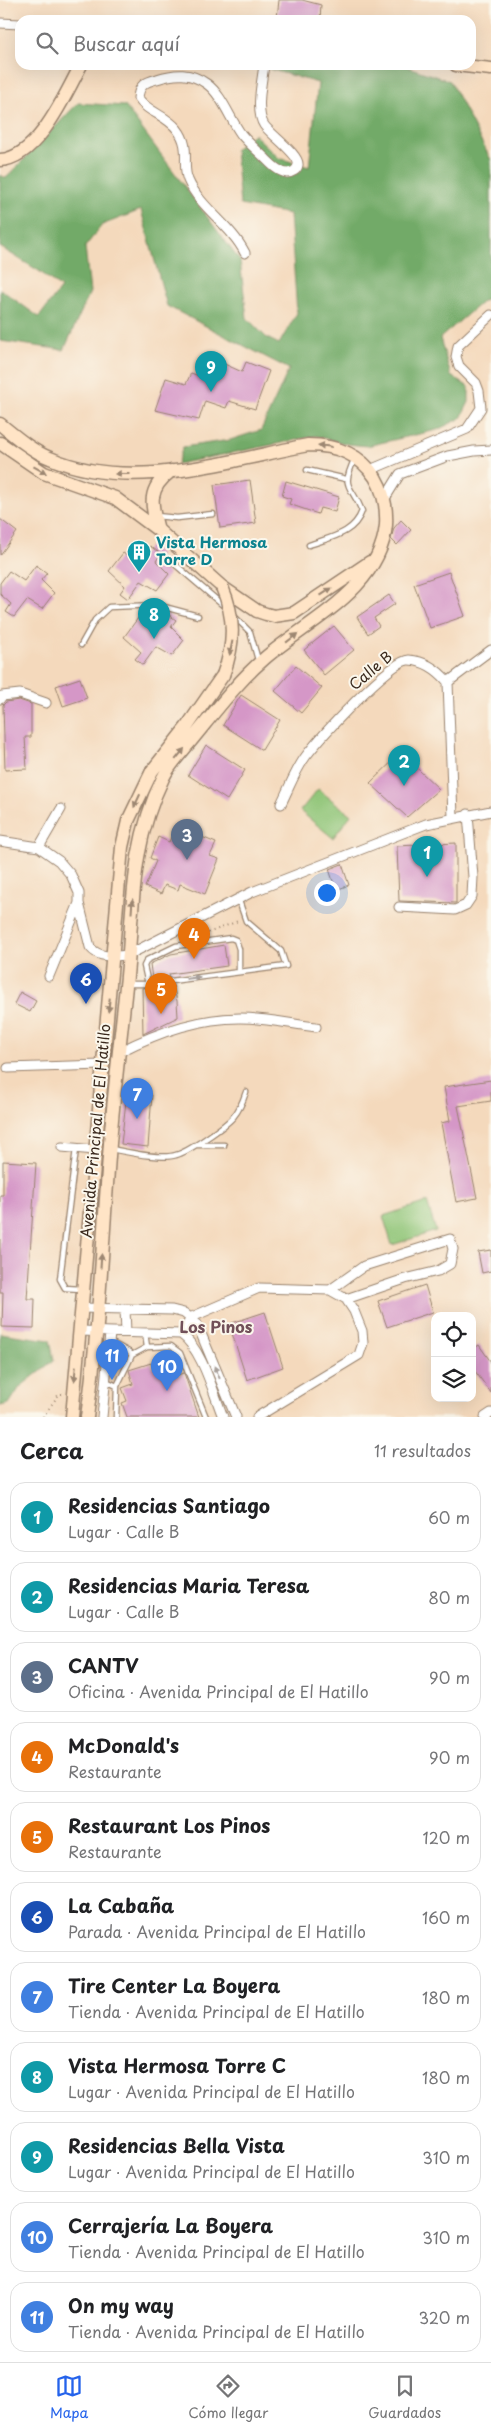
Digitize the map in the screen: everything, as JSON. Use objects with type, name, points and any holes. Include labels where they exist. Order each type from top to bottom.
[{"type":"main road","points":[[476,67],[491,69]]},
{"type":"main road","points":[[0,160],[17,157],[27,149],[48,124],[78,70]]},
{"type":"main road","name":"Avenida Principal de El Hatillo","points":[[0,424],[48,457],[70,466],[107,474],[171,471],[308,445],[328,445],[355,457],[370,470],[379,485],[386,513],[385,532],[379,557],[351,591],[259,664],[237,684],[164,774],[144,822],[134,881],[110,1148],[97,1332],[86,1417]]},
{"type":"main road","name":"Avenida Principal de El Hatillo","points":[[0,442],[44,473],[115,498],[158,530],[222,587],[230,607],[233,638],[229,660],[223,675],[198,713],[152,771],[128,821],[122,847],[114,956],[102,1065],[72,1417]]},
{"type":"main road","points":[[158,530],[154,516],[152,496],[159,480],[171,471]]},
{"type":"main road","points":[[222,587],[257,611],[274,616],[284,615],[294,613],[303,608],[379,557]]},
{"type":"street","points":[[0,23],[15,24]]},
{"type":"street","points":[[245,253],[238,239],[202,201],[188,180],[187,155],[177,129],[162,114],[142,104],[138,98],[139,90],[145,82],[172,74],[187,74],[199,79],[211,87],[242,134],[272,166],[281,172],[289,173],[298,164],[297,158],[274,136],[262,120],[260,96],[263,70]]},
{"type":"street","points":[[370,470],[467,429],[481,408],[476,383],[459,366],[458,346],[491,315]]},
{"type":"street","points":[[384,500],[400,474],[448,456],[474,450],[491,450]]},
{"type":"street","points":[[390,462],[400,474]]},
{"type":"street","points":[[453,817],[448,682],[491,650]]},
{"type":"street","name":"Calle B","points":[[281,804],[305,757],[368,688],[395,665],[408,659],[432,666],[448,682]]},
{"type":"street","points":[[0,699],[2,696],[20,694],[46,703]]},
{"type":"street","points":[[39,847],[61,809]]},
{"type":"street","points":[[0,841],[39,847],[58,861],[71,875],[79,893],[79,903],[90,947],[98,954],[114,956],[128,955],[238,898],[426,824],[453,817],[491,811]]},
{"type":"street","points":[[399,907],[455,910],[466,905],[472,896],[473,877],[468,814]]},
{"type":"street","points":[[49,976],[79,903]]},
{"type":"street","points":[[119,1052],[176,1028],[199,1022],[239,1018],[316,1027]]},
{"type":"street","points":[[8,1068],[102,1065]]},
{"type":"street","points":[[62,1147],[95,1150]]},
{"type":"street","points":[[330,1290],[364,1266],[450,1239],[453,1249],[450,1264],[438,1271],[405,1279],[346,1299]]},
{"type":"street","points":[[181,1334],[192,1317],[259,1288],[330,1290],[346,1299],[354,1311],[362,1330],[363,1343],[359,1355],[257,1417]]},
{"type":"street","points":[[81,1308],[172,1310],[192,1317],[197,1324],[236,1417]]},
{"type":"street","points":[[125,1310],[126,1332]]},
{"type":"street","points":[[80,1331],[97,1332],[110,1337],[126,1332],[181,1334],[190,1340],[196,1351],[223,1417]]},
{"type":"street","points":[[102,1417],[110,1337]]},
{"type":"street","points":[[485,1417],[491,1413]]},
{"type":"lane","points":[[310,545],[348,531],[359,519],[362,511],[358,500],[348,487],[346,479],[355,457]]},
{"type":"lane","points":[[307,470],[346,479]]},
{"type":"lane","points":[[154,516],[177,518],[213,514]]},
{"type":"lane","points":[[170,560],[243,623],[250,632],[259,664]]},
{"type":"lane","points":[[81,645],[95,620],[109,606],[157,605],[198,616]]},
{"type":"lane","points":[[126,984],[148,984],[287,965],[281,951],[246,921],[238,898]]},
{"type":"lane","points":[[148,984],[144,966],[146,960],[176,946],[231,938],[236,940],[238,944],[239,972]]},
{"type":"lane","points":[[110,1148],[142,1155],[176,1156],[233,1117],[242,1104],[246,1092]]},
{"type":"lane","points":[[194,1145],[224,1146]]},
{"type":"lane","points":[[76,1148],[60,1279],[65,1288],[83,1289]]},
{"type":"lane","points":[[145,1334],[147,1347]]},
{"type":"lane","points":[[110,1337],[132,1356]]},
{"type":"lane","points":[[116,1417],[117,1386],[132,1356],[147,1347],[171,1346],[180,1353],[206,1417]]},
{"type":"lane","points":[[106,1381],[117,1386]]},
{"type":"path","points":[[200,936],[233,922],[246,921]]},
{"type":"path","points":[[43,1417],[59,1394],[74,1391]]},
{"type":"green space","points":[[272,70],[417,70],[450,81],[491,160],[491,298],[483,301],[440,338],[451,376],[469,387],[469,402],[461,418],[437,430],[367,446],[347,444],[316,436],[177,464],[183,447],[230,440],[261,430],[289,369],[167,306],[141,210],[102,225],[85,247],[90,292],[64,350],[0,341],[0,289],[39,317],[61,288],[39,271],[0,247],[0,175],[6,178],[78,103],[125,106],[240,261],[247,318],[267,338],[279,344],[297,313],[290,214],[240,205],[235,149],[254,134],[279,158],[309,167],[318,83]]},
{"type":"green space","points":[[318,789],[351,815],[333,838],[300,811]]},
{"type":"green space","points":[[427,1202],[436,1231],[392,1245],[383,1216]]},
{"type":"green space","points":[[0,1333],[50,1340],[54,1360],[20,1387],[9,1404],[0,1406]]},
{"type":"building","points":[[279,0],[302,0],[321,5],[320,15],[277,15]]},
{"type":"building","points":[[220,362],[242,372],[246,362],[269,371],[255,409],[229,401],[226,408],[205,401],[199,420],[155,410],[166,378],[186,384],[191,373],[212,381]]},
{"type":"building","points":[[250,480],[256,523],[220,528],[214,485]]},
{"type":"building","points":[[286,481],[339,497],[335,512],[320,508],[318,514],[289,504],[291,499],[282,496]]},
{"type":"building","points":[[0,519],[17,532],[0,555]]},
{"type":"building","points":[[401,520],[411,530],[397,545],[391,539],[394,528]]},
{"type":"building","name":"Vista Hermosa Torre D","points":[[150,546],[161,554],[156,561],[169,574],[157,590],[141,581],[128,599],[120,593],[125,586],[109,571],[123,553],[138,562]]},
{"type":"building","points":[[36,565],[47,573],[41,580],[54,593],[42,609],[27,600],[14,617],[6,612],[11,604],[0,594],[0,583],[9,571],[24,581]]},
{"type":"building","points":[[449,572],[465,616],[430,628],[414,584]]},
{"type":"building","points":[[389,595],[395,604],[374,618],[379,626],[368,634],[357,617]]},
{"type":"building","points":[[165,612],[176,620],[171,627],[184,640],[172,656],[156,647],[143,665],[135,659],[141,652],[124,637],[138,618],[154,628]]},
{"type":"building","points":[[334,626],[354,650],[324,675],[304,650]]},
{"type":"building","points":[[296,666],[322,688],[301,713],[275,691]]},
{"type":"building","points":[[80,678],[87,698],[63,706],[56,686]]},
{"type":"building","points":[[241,695],[280,720],[262,750],[223,725]]},
{"type":"building","points":[[19,700],[31,704],[31,737],[25,737],[27,769],[5,770],[3,705],[6,702]]},
{"type":"building","points":[[206,745],[245,770],[227,800],[188,775]]},
{"type":"building","points":[[401,753],[439,789],[407,817],[370,783]]},
{"type":"building","points":[[176,826],[216,843],[210,856],[219,859],[205,894],[180,884],[178,890],[165,885],[161,894],[145,887],[156,861],[150,858],[158,837],[169,842]]},
{"type":"building","points":[[456,843],[456,903],[399,901],[397,846]]},
{"type":"building","points":[[342,864],[349,885],[336,890],[329,869]]},
{"type":"building","points":[[224,945],[227,966],[169,974],[170,977],[152,979],[150,964],[171,954]]},
{"type":"building","points":[[173,985],[178,1017],[143,1034],[142,988]]},
{"type":"building","points":[[20,992],[36,1001],[30,1012],[14,1004]]},
{"type":"building","points":[[491,1080],[491,1101],[458,1106],[477,1198],[456,1202],[441,1123],[450,1121],[444,1087]]},
{"type":"building","points":[[127,1093],[152,1095],[148,1147],[121,1144]]},
{"type":"building","points":[[3,1161],[36,1163],[27,1299],[35,1299],[34,1328],[2,1327],[3,1292],[0,1292],[0,1195],[3,1195]]},
{"type":"building","points":[[491,1250],[491,1271],[482,1273],[478,1252]]},
{"type":"building","points":[[425,1285],[433,1312],[387,1327],[378,1301]]},
{"type":"building","points":[[265,1312],[283,1367],[247,1380],[229,1324]]},
{"type":"building","points":[[479,1345],[491,1362],[491,1393],[476,1372],[476,1347]]},
{"type":"building","points":[[172,1361],[177,1375],[184,1373],[199,1417],[127,1417],[122,1403],[127,1401],[122,1388],[133,1384],[129,1370],[151,1363],[153,1368]]},
{"type":"place","name":"Residencias Bella Vista","points":[[211,392]]},
{"type":"place","name":"Vista Hermosa Torre D","points":[[139,573]]},
{"type":"place","name":"Vista Hermosa Torre C","points":[[154,639]]},
{"type":"place","name":"Residencias Maria Teresa","points":[[404,786]]},
{"type":"place","name":"CANTV","points":[[187,860]]},
{"type":"place","name":"Residencias Santiago","points":[[427,877]]},
{"type":"place","name":"McDonald's","points":[[194,959]]},
{"type":"place","name":"La Cabaña","points":[[86,1004]]},
{"type":"place","name":"Restaurant Los Pinos","points":[[161,1014]]},
{"type":"place","name":"Tire Center La Boyera","points":[[137,1119]]},
{"type":"place","name":"On my way","points":[[112,1380]]},
{"type":"place","name":"Cerrajería La Boyera","points":[[167,1391]]},
{"type":"district","name":"Los Pinos","points":[[216,1327]]}]
